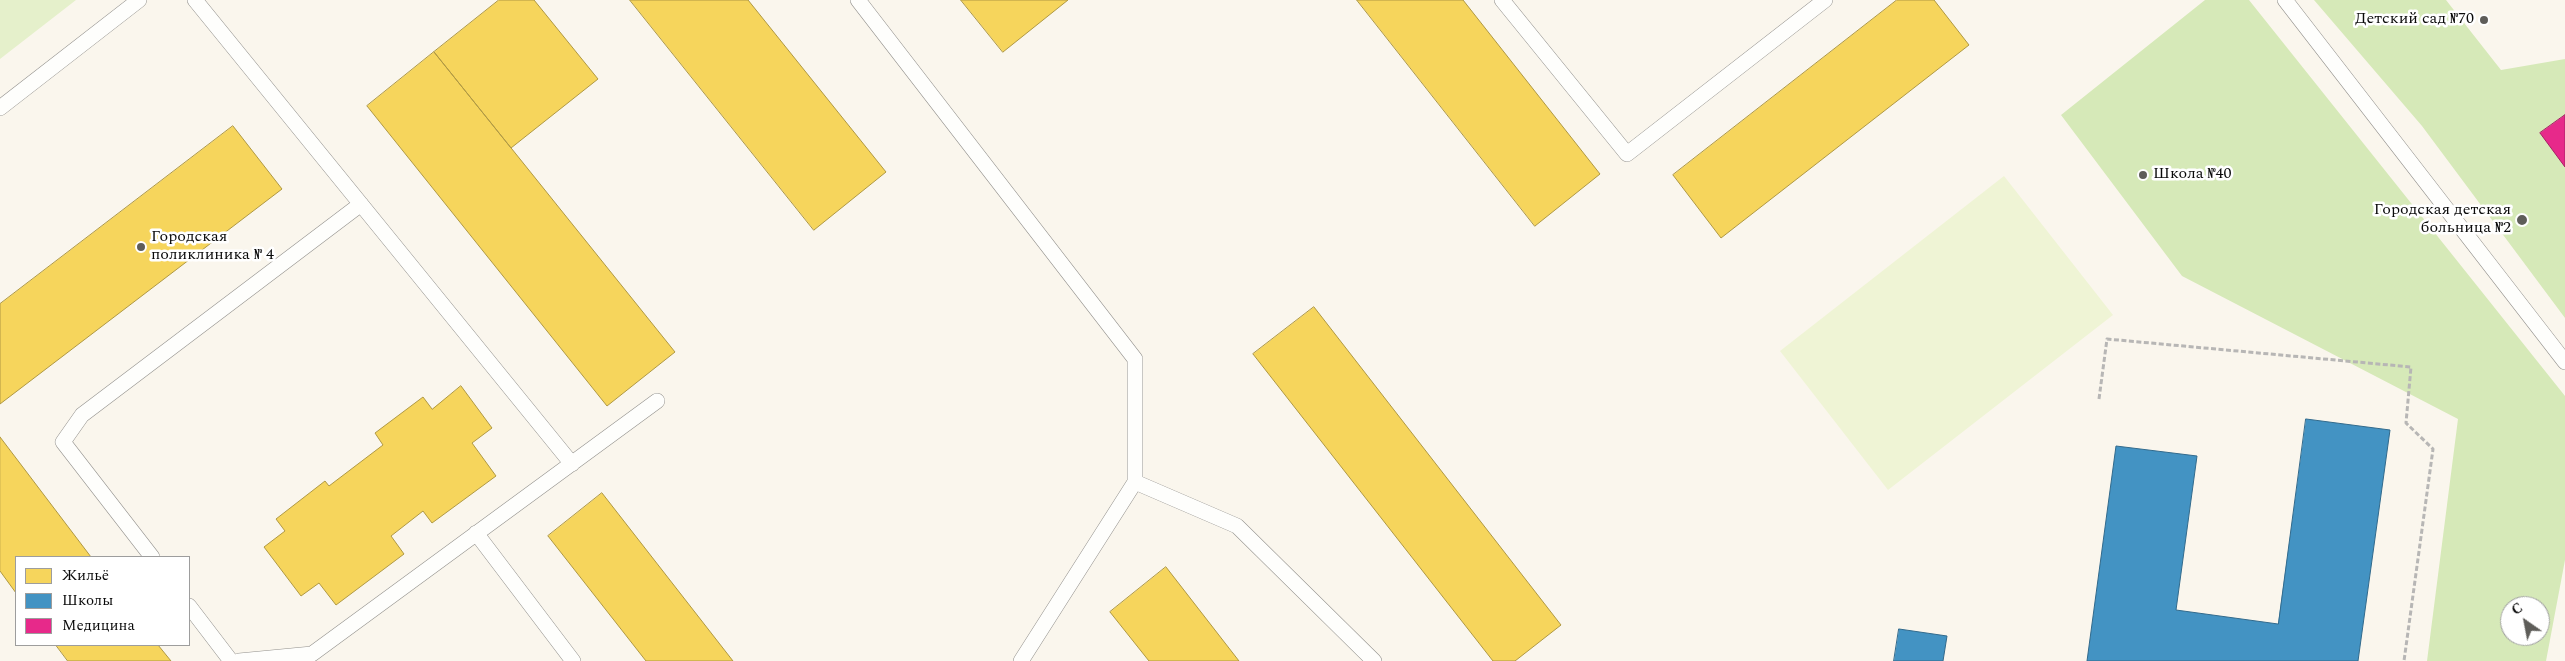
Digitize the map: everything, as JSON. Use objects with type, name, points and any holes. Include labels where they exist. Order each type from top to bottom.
[{"type":"lane","points":[[0,108],[139,0]]},
{"type":"lane","points":[[195,0],[572,464]]},
{"type":"lane","points":[[858,0],[1135,359],[1135,482],[1021,661]]},
{"type":"lane","points":[[1502,0],[1627,154],[1824,0]]},
{"type":"lane","points":[[2285,0],[2565,362]]},
{"type":"lane","points":[[151,556],[63,442],[82,415],[361,204]]},
{"type":"lane","points":[[239,661],[312,654],[657,401]]},
{"type":"lane","points":[[1135,482],[1237,526],[1374,661]]},
{"type":"lane","points":[[476,533],[573,661]]},
{"type":"lane","points":[[190,607],[231,661]]},
{"type":"path","points":[[2099,399],[2107,339],[2411,367],[2406,423],[2433,449],[2404,661]]},
{"type":"green space","points":[[0,0],[76,0],[0,59]]},
{"type":"green space","points":[[2205,0],[2249,0],[2565,396],[2565,560],[2550,640],[2550,596],[2500,596],[2500,646],[2549,646],[2546,661],[2427,661],[2458,419],[2182,276],[2061,115]]},
{"type":"green space","name":"Городская детская больница №2","points":[[2314,0],[2446,0],[2501,70],[2565,59],[2565,318],[2422,126]]},
{"type":"green space","points":[[2004,176],[2113,315],[1888,490],[1780,351]]},
{"type":"building: Жильё","points":[[499,0],[534,0],[598,79],[511,148],[434,52]]},
{"type":"building: Жильё","points":[[630,0],[748,0],[886,172],[814,230]]},
{"type":"building: Жильё","points":[[961,0],[1068,0],[1003,52]]},
{"type":"building: Жильё","points":[[1357,0],[1463,0],[1600,174],[1535,226]]},
{"type":"building: Жильё","points":[[1897,0],[1934,0],[1969,45],[1721,238],[1673,175]]},
{"type":"building: Жильё","points":[[434,52],[675,352],[607,406],[367,106]]},
{"type":"building: Жильё","name":"Городская поликлиника № 4","points":[[233,126],[282,189],[0,404],[0,304]]},
{"type":"building: Жильё","points":[[1314,307],[1561,625],[1515,661],[1493,661],[1253,354]]},
{"type":"building: Жильё","points":[[461,386],[492,428],[472,443],[496,476],[432,523],[423,511],[391,536],[404,554],[336,605],[319,583],[301,596],[264,547],[285,531],[276,519],[325,481],[329,486],[383,445],[375,433],[423,397],[432,409]]},
{"type":"building: Жильё","points":[[0,437],[90,556],[15,556],[15,592],[0,571]]},
{"type":"building: Жильё","points":[[602,493],[733,661],[646,661],[548,536]]},
{"type":"building: Жильё","points":[[1166,567],[1239,661],[1149,661],[1110,612]]},
{"type":"building: Жильё","points":[[57,646],[159,646],[171,661],[68,661]]},
{"type":"building: Школы","points":[[2306,419],[2390,430],[2358,661],[2087,661],[2116,446],[2197,456],[2176,610],[2278,624]]},
{"type":"building: Школы","points":[[1899,629],[1947,636],[1943,661],[1894,661]]},
{"type":"building: Медицина","points":[[2565,115],[2565,167],[2540,133]]},
{"type":"place","name":"Детский сад №70","points":[[2484,20]]},
{"type":"place","name":"Школа №40","points":[[2143,175]]},
{"type":"place","name":"Городская детская больница №2","points":[[2522,220]]},
{"type":"place","name":"Городская поликлиника № 4","points":[[141,247]]}]
